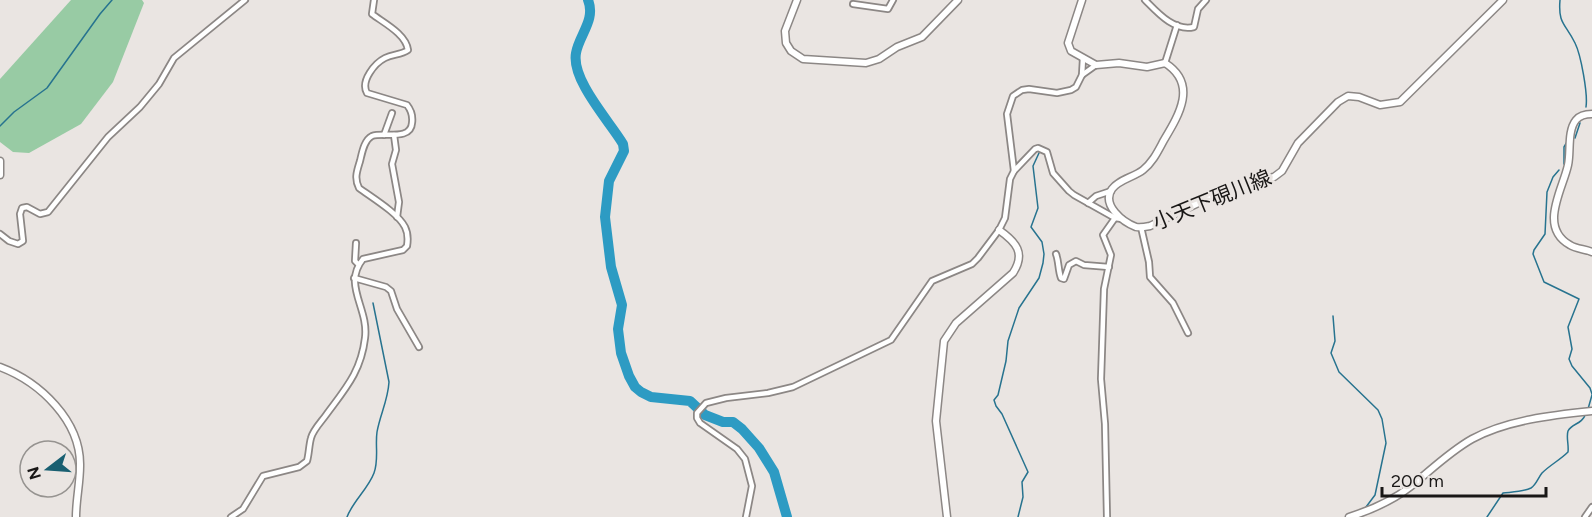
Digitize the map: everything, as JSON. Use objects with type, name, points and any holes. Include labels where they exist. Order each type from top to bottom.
[{"type":"main road","points":[[797,0],[785,31],[786,43],[791,51],[803,59],[866,63],[879,59],[897,47],[922,37],[958,0]]},
{"type":"main road","points":[[1082,0],[1068,43],[1071,51],[1096,65],[1119,63],[1148,67],[1165,63],[1177,74],[1184,98],[1182,108],[1153,160],[1142,171],[1113,187],[1111,191]]},
{"type":"main road","name":"小天下硯川線","points":[[1111,191],[1110,204],[1118,218],[1141,227],[1150,226],[1232,187],[1274,177],[1282,171],[1298,143],[1338,102],[1348,96],[1359,97],[1380,105],[1400,102],[1503,0]]},
{"type":"main road","points":[[1592,114],[1584,114],[1574,122],[1569,161],[1556,199],[1555,216],[1559,235],[1565,242],[1573,247],[1592,252]]},
{"type":"main road","points":[[0,161],[0,175]]},
{"type":"main road","points":[[947,517],[936,422],[941,355],[944,341],[956,323],[1017,267],[1019,260],[1017,247],[1012,239],[999,230]]},
{"type":"main road","points":[[0,367],[22,378],[48,397],[74,433],[79,449],[80,465],[76,517]]},
{"type":"main road","points":[[1353,516],[1374,509],[1409,488],[1472,439],[1535,419],[1592,411]]},
{"type":"street","points":[[231,517],[243,509],[264,476],[299,467],[308,461],[311,436],[358,369],[366,322],[355,293],[354,278],[358,264],[363,259],[403,250],[407,246],[408,237],[405,226],[356,183],[356,174],[366,141],[372,136],[403,134],[413,124],[411,111],[407,105],[367,93],[365,89],[365,81],[376,65],[385,58],[408,50],[408,45],[401,36],[372,14],[372,4],[375,0]]},
{"type":"street","points":[[853,4],[888,9],[893,0]]},
{"type":"street","points":[[1145,0],[1163,18],[1188,28],[1194,27],[1198,9],[1206,0]]},
{"type":"street","points":[[0,234],[18,244],[23,241],[20,214],[22,208],[27,207],[40,214],[48,212],[108,137],[159,84],[174,58],[243,1]]},
{"type":"street","points":[[1165,63],[1177,25]]},
{"type":"street","points":[[1014,171],[1007,114],[1013,96],[1022,90],[1029,89],[1057,93],[1071,90],[1076,87],[1082,75],[1083,58]]},
{"type":"street","points":[[1082,75],[1096,65]]},
{"type":"street","points":[[384,135],[392,113]]},
{"type":"street","points":[[394,135],[396,150],[392,164],[399,202],[397,217]]},
{"type":"street","points":[[746,517],[752,486],[745,459],[737,449],[700,423],[699,410],[713,400],[768,393],[793,387],[891,340],[932,281],[972,264],[999,230],[1005,218],[1010,179],[1014,171],[1035,149],[1044,149],[1051,159],[1053,174],[1074,195],[1118,218],[1103,235],[1111,255],[1104,289],[1101,379],[1105,424],[1107,517]]},
{"type":"street","points":[[1088,203],[1096,196],[1111,191]]},
{"type":"street","points":[[1141,227],[1150,277],[1173,303],[1188,333]]},
{"type":"street","points":[[356,243],[355,261],[358,264]]},
{"type":"street","points":[[1056,254],[1059,261],[1059,272],[1061,278],[1064,279],[1069,265],[1076,261],[1084,265],[1109,267]]},
{"type":"street","points":[[354,278],[386,287],[391,291],[397,309],[419,347]]},
{"type":"street","points":[[1585,517],[1592,507]]},
{"type":"green space","points":[[71,0],[142,0],[144,3],[113,82],[81,124],[29,153],[13,152],[0,142],[0,79]]},
{"type":"waterway","points":[[0,126],[14,112],[47,88],[112,0]]},
{"type":"waterway","points":[[588,0],[589,21],[578,46],[576,64],[585,88],[623,144],[624,151],[609,181],[605,217],[611,267],[622,305],[618,329],[621,353],[629,376],[635,387],[651,397],[690,401],[705,415],[723,422],[733,422],[742,429],[759,448],[774,472],[787,517]]},
{"type":"waterway","points":[[1560,0],[1561,19],[1580,56],[1586,107]]},
{"type":"waterway","points":[[1575,138],[1580,123]]},
{"type":"waterway","points":[[1564,164],[1564,147],[1567,142]]},
{"type":"waterway","points":[[1018,517],[1023,497],[1022,482],[1028,472],[994,400],[998,395],[1008,341],[1019,308],[1039,278],[1043,263],[1042,242],[1031,227],[1038,208],[1033,166],[1039,153]]},
{"type":"waterway","points":[[1559,170],[1553,177],[1547,192],[1545,234],[1533,254],[1544,282],[1579,299],[1568,327],[1572,349],[1569,359],[1592,394]]},
{"type":"waterway","points":[[347,517],[374,473],[377,432],[389,382],[373,303]]},
{"type":"waterway","points":[[1333,316],[1335,341],[1331,353],[1339,372],[1378,410],[1386,443],[1375,495],[1365,510]]},
{"type":"waterway","points":[[1588,409],[1592,395]]},
{"type":"waterway","points":[[1487,517],[1503,493],[1531,488],[1542,473],[1568,452],[1568,431],[1582,420],[1586,413]]}]
